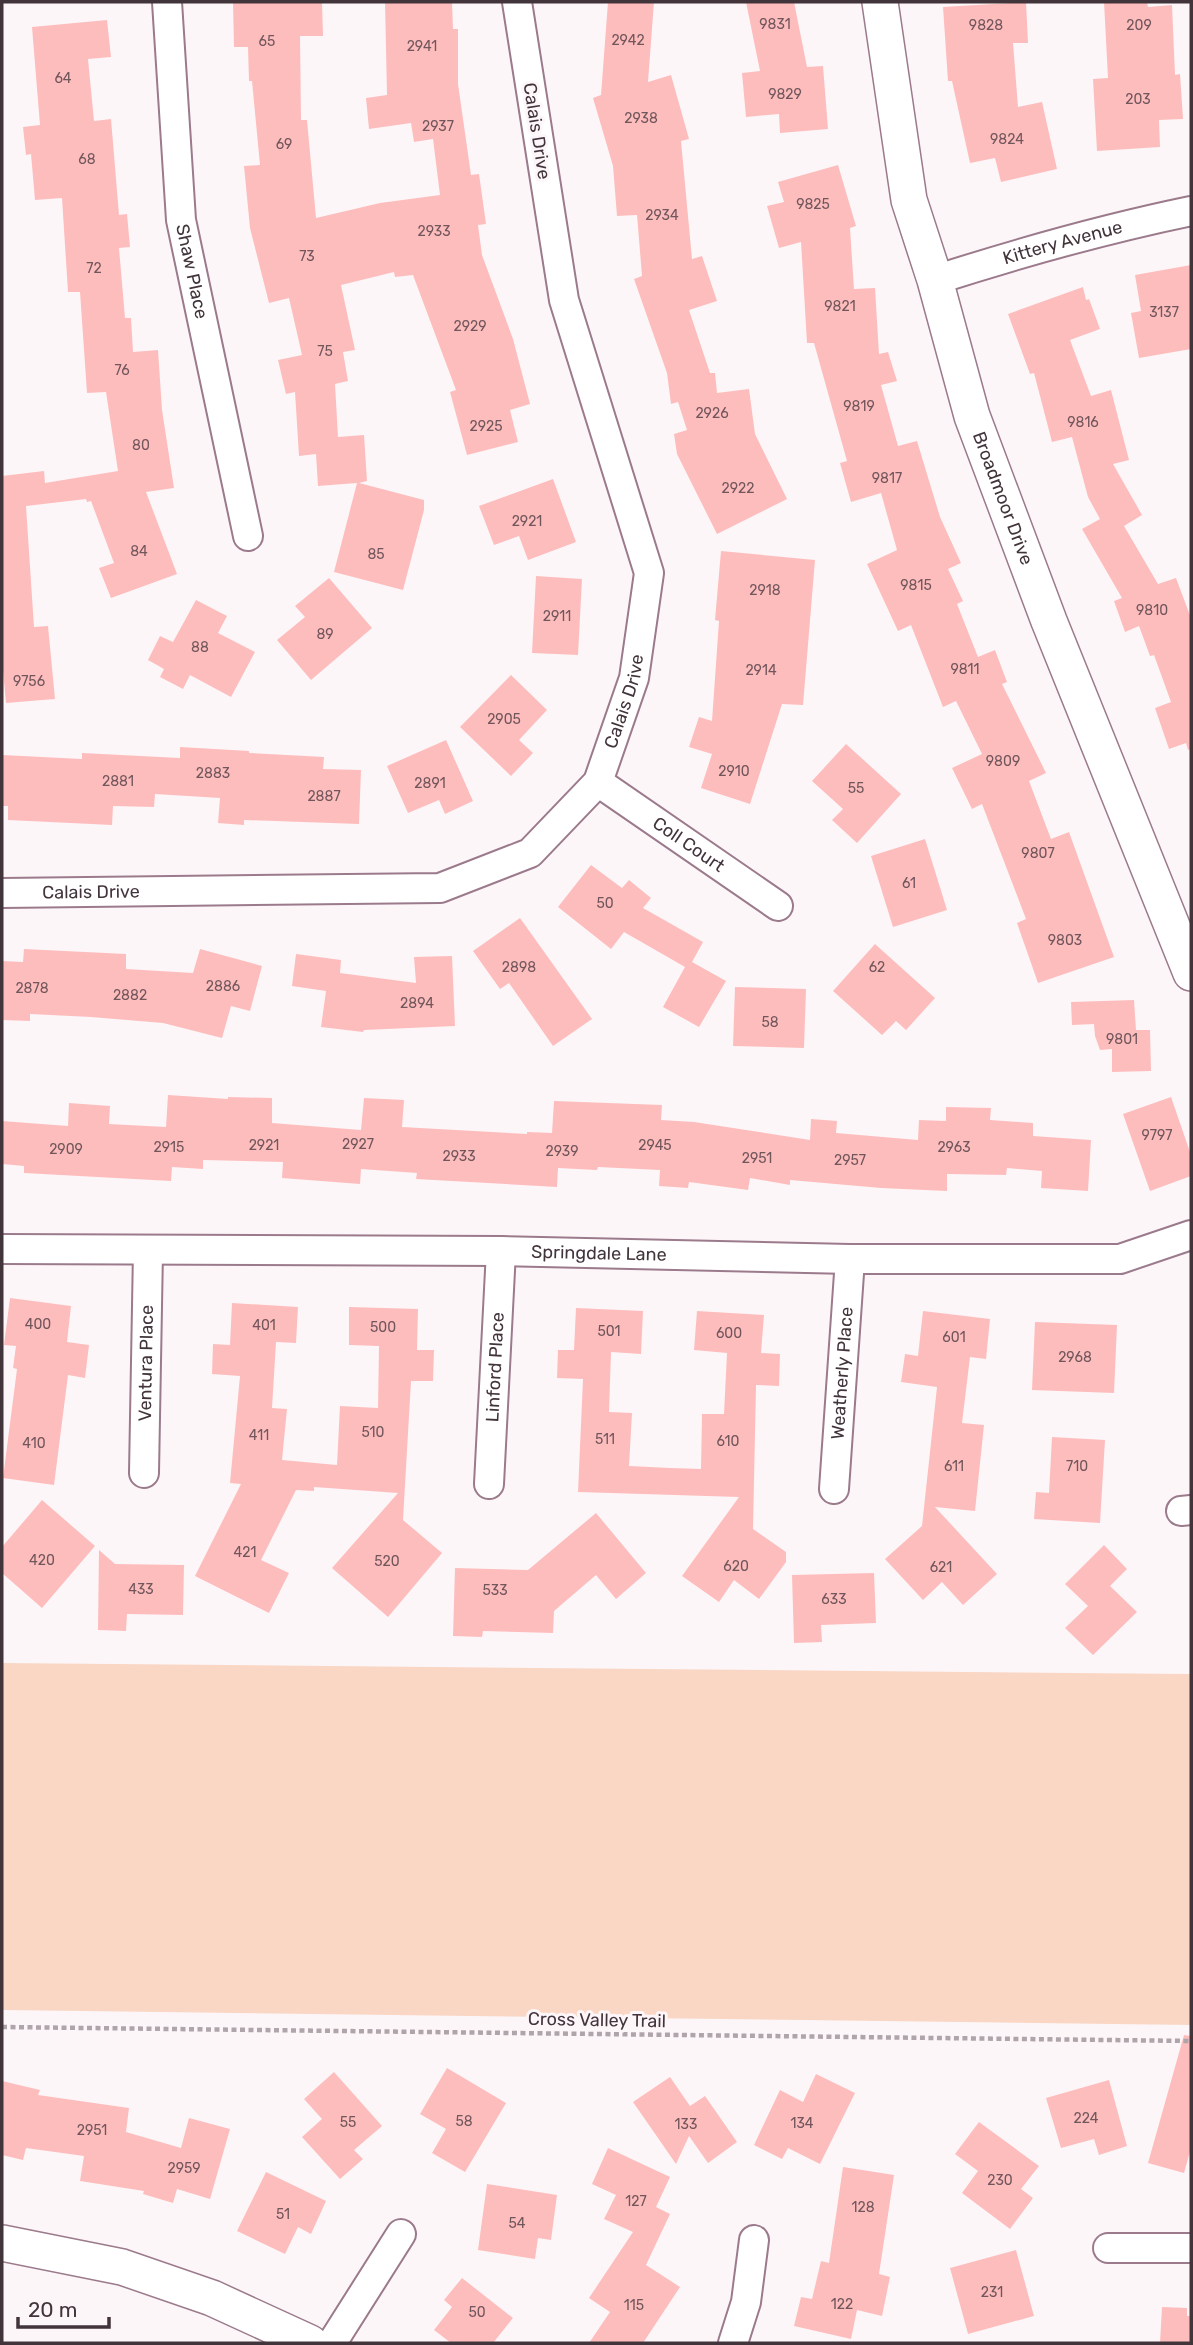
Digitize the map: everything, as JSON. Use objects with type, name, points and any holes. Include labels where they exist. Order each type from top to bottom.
[{"type":"street","name":"Shaw Place","points":[[167,2],[181,220],[248,536]]},
{"type":"street","name":"Calais Drive","points":[[2,893],[440,888],[530,853],[598,782],[634,678],[649,573],[564,300],[517,2]]},
{"type":"street","name":"Broadmoor Drive","points":[[880,2],[909,200],[935,281],[972,416],[1049,621],[1190,963]]},
{"type":"street","name":"Kittery Avenue","points":[[935,281],[1001,259],[1117,227],[1191,211]]},
{"type":"street","name":"Coll Court","points":[[598,782],[778,906]]},
{"type":"street","name":"Springdale Lane","points":[[2,1249],[501,1251],[850,1259],[1120,1259],[1191,1235]]},
{"type":"street","name":"Ventura Place","points":[[144,1473],[148,1251]]},
{"type":"street","name":"Linford Place","points":[[489,1484],[501,1251]]},
{"type":"street","name":"Weatherly Place","points":[[834,1489],[850,1259]]},
{"type":"street","points":[[332,2343],[401,2234]]},
{"type":"street","points":[[733,2343],[746,2302],[754,2240]]},
{"type":"street","points":[[2,2243],[122,2267],[212,2298],[310,2343]]},
{"type":"street","points":[[1108,2248],[1191,2248]]},
{"type":"path","name":"Cross Valley Trail","points":[[2,2027],[1191,2041]]},
{"type":"shaded area","points":[[2,1663],[1191,1674],[1191,2025],[2,2010]]},
{"type":"building","points":[[233,2],[322,2],[323,36],[300,36],[301,120],[307,120],[316,218],[380,203],[440,195],[433,139],[414,142],[411,123],[369,129],[366,98],[387,95],[385,2],[452,2],[453,29],[458,29],[458,84],[471,175],[479,174],[486,224],[478,225],[482,255],[513,339],[530,404],[510,410],[518,442],[467,455],[450,392],[456,390],[413,275],[395,277],[394,272],[341,285],[355,350],[343,352],[348,381],[335,384],[338,437],[364,435],[367,481],[359,483],[424,500],[424,510],[403,590],[334,572],[357,483],[318,486],[316,454],[299,456],[295,392],[286,394],[278,360],[302,355],[289,298],[269,303],[250,228],[244,166],[260,165],[252,81],[249,81],[248,47],[234,47]]},
{"type":"building","points":[[608,2],[654,2],[648,82],[671,75],[689,139],[681,141],[692,259],[702,256],[717,301],[689,310],[710,373],[715,373],[717,393],[749,389],[755,434],[787,499],[717,534],[677,454],[674,434],[687,430],[678,402],[671,404],[667,373],[634,279],[642,276],[637,215],[617,216],[613,166],[593,98],[601,95]]},
{"type":"building","points":[[746,2],[794,2],[807,67],[823,66],[828,129],[780,133],[779,114],[746,117],[742,73],[760,71]]},
{"type":"building","points":[[1026,2],[1028,43],[1013,43],[1018,107],[1042,102],[1057,169],[1001,182],[995,158],[970,163],[952,81],[948,81],[943,7]]},
{"type":"building","points":[[1104,2],[1147,2],[1148,7],[1172,5],[1175,75],[1180,74],[1183,119],[1159,120],[1160,147],[1097,151],[1093,79],[1108,78]]},
{"type":"building","points":[[107,20],[111,57],[88,59],[94,121],[111,119],[119,215],[127,214],[130,247],[119,248],[125,318],[131,318],[133,352],[158,350],[162,410],[174,488],[146,492],[177,574],[111,598],[99,568],[114,563],[91,501],[87,502],[86,499],[26,506],[34,627],[48,626],[55,699],[6,703],[2,659],[2,476],[44,471],[45,483],[118,471],[106,392],[87,393],[80,292],[68,292],[62,198],[35,200],[31,154],[26,155],[23,127],[40,125],[32,27]]},
{"type":"building","points":[[838,165],[856,226],[850,228],[854,289],[875,288],[879,354],[888,352],[897,381],[881,385],[898,446],[917,441],[940,517],[961,563],[948,569],[963,601],[957,604],[978,657],[995,650],[1007,682],[1002,684],[1046,773],[1029,781],[1051,839],[1069,832],[1114,957],[1038,983],[1017,923],[1026,919],[982,804],[972,809],[952,768],[982,754],[956,701],[943,707],[911,625],[898,631],[867,564],[897,550],[881,493],[851,502],[840,463],[847,461],[814,343],[807,343],[801,242],[779,248],[767,206],[784,202],[778,182]]},
{"type":"building","points":[[1191,265],[1191,349],[1139,358],[1131,313],[1141,311],[1135,275]]},
{"type":"building","points":[[1083,287],[1100,329],[1070,340],[1091,396],[1111,390],[1129,460],[1113,464],[1142,515],[1124,526],[1158,584],[1176,578],[1191,618],[1191,749],[1188,750],[1186,743],[1169,749],[1155,708],[1171,702],[1154,655],[1150,656],[1139,626],[1125,632],[1114,601],[1122,598],[1082,529],[1100,519],[1088,497],[1072,437],[1052,442],[1034,373],[1030,374],[1008,314]]},
{"type":"building","points":[[553,479],[576,542],[528,560],[519,536],[494,545],[479,506]]},
{"type":"building","points":[[721,551],[815,560],[803,705],[782,704],[750,804],[701,788],[712,754],[689,747],[699,717],[712,721],[719,621],[715,620]]},
{"type":"building","points":[[536,576],[582,579],[578,655],[532,653]]},
{"type":"building","points":[[329,578],[372,628],[311,680],[277,640],[305,617],[295,606]]},
{"type":"building","points":[[196,600],[227,616],[218,633],[255,652],[231,697],[190,675],[183,689],[160,677],[164,669],[148,660],[160,636],[173,642]]},
{"type":"building","points":[[511,675],[547,710],[519,740],[533,753],[511,776],[460,727]]},
{"type":"building","points":[[446,740],[473,801],[445,814],[439,800],[408,813],[387,766]]},
{"type":"building","points":[[846,744],[901,794],[857,843],[832,820],[843,809],[812,781]]},
{"type":"building","points":[[180,747],[324,757],[323,769],[361,770],[359,824],[244,820],[244,825],[218,823],[220,798],[155,794],[154,807],[113,806],[112,825],[8,820],[8,806],[2,806],[2,755],[82,759],[82,753],[180,758]]},
{"type":"building","points":[[925,839],[947,910],[893,927],[871,856]]},
{"type":"building","points":[[591,865],[622,888],[629,880],[651,898],[643,908],[703,942],[692,962],[726,981],[699,1027],[663,1007],[685,967],[624,932],[611,949],[558,907]]},
{"type":"building","points":[[520,918],[592,1019],[553,1046],[509,983],[500,989],[473,951]]},
{"type":"building","points":[[875,944],[935,998],[906,1030],[896,1021],[882,1035],[833,991]]},
{"type":"building","points":[[24,949],[126,954],[126,969],[193,973],[200,949],[262,966],[250,1011],[231,1006],[222,1038],[163,1023],[91,1017],[30,1014],[30,1021],[2,1020],[2,961],[23,962]]},
{"type":"building","points":[[296,954],[341,960],[340,973],[416,983],[414,957],[452,956],[455,1026],[363,1032],[321,1027],[326,991],[292,986]]},
{"type":"building","points":[[735,987],[806,989],[804,1048],[733,1046]]},
{"type":"building","points":[[1134,1000],[1136,1030],[1150,1030],[1151,1071],[1112,1072],[1112,1049],[1100,1050],[1094,1024],[1072,1025],[1071,1002]]},
{"type":"building","points":[[168,1095],[228,1099],[272,1098],[272,1123],[361,1130],[364,1098],[404,1100],[402,1127],[527,1134],[552,1133],[554,1101],[662,1105],[661,1120],[694,1122],[810,1140],[811,1119],[837,1121],[836,1133],[918,1140],[919,1120],[946,1121],[946,1107],[991,1108],[990,1120],[1033,1123],[1033,1136],[1091,1140],[1088,1191],[1041,1188],[1042,1171],[1007,1168],[1006,1175],[947,1174],[947,1191],[790,1180],[790,1185],[750,1178],[748,1190],[689,1182],[688,1188],[659,1186],[660,1170],[598,1167],[597,1170],[558,1168],[557,1187],[416,1179],[417,1173],[361,1169],[360,1184],[282,1178],[283,1162],[203,1160],[203,1169],[172,1167],[171,1181],[24,1173],[24,1166],[2,1164],[2,1121],[68,1126],[69,1103],[110,1106],[109,1124],[166,1127]]},
{"type":"building","points":[[1171,1097],[1191,1155],[1191,1176],[1150,1191],[1123,1114]]},
{"type":"building","points":[[10,1298],[71,1306],[67,1342],[89,1345],[85,1378],[68,1375],[54,1485],[3,1478],[17,1369],[13,1368],[16,1346],[4,1345]]},
{"type":"building","points":[[232,1303],[298,1307],[296,1343],[276,1342],[272,1408],[287,1409],[282,1460],[337,1465],[340,1406],[378,1408],[379,1346],[349,1345],[349,1307],[418,1309],[417,1350],[434,1350],[433,1381],[411,1381],[403,1520],[442,1553],[388,1617],[332,1568],[398,1493],[314,1487],[314,1491],[296,1490],[261,1560],[289,1573],[269,1613],[195,1576],[241,1484],[230,1483],[240,1376],[212,1374],[213,1344],[230,1345]]},
{"type":"building","points":[[576,1308],[643,1311],[641,1354],[611,1352],[609,1412],[632,1413],[629,1466],[671,1468],[701,1469],[702,1414],[724,1414],[727,1353],[694,1350],[697,1311],[764,1315],[761,1353],[780,1354],[779,1386],[756,1385],[753,1529],[786,1552],[786,1562],[759,1599],[734,1580],[719,1602],[682,1576],[739,1497],[578,1492],[583,1379],[557,1378],[558,1350],[574,1350]]},
{"type":"building","points":[[923,1311],[990,1319],[986,1359],[970,1357],[962,1423],[984,1425],[975,1511],[935,1507],[997,1574],[963,1605],[942,1582],[923,1600],[885,1559],[922,1526],[937,1387],[901,1382],[905,1354],[918,1356]]},
{"type":"building","points":[[1035,1322],[1117,1325],[1114,1393],[1032,1390]]},
{"type":"building","points":[[1052,1437],[1105,1440],[1100,1523],[1034,1519],[1036,1492],[1049,1493]]},
{"type":"building","points":[[42,1500],[95,1546],[42,1608],[2,1573],[2,1547]]},
{"type":"building","points":[[596,1513],[646,1573],[616,1599],[596,1575],[554,1611],[553,1633],[483,1631],[482,1637],[453,1636],[455,1568],[528,1570]]},
{"type":"building","points":[[1104,1545],[1127,1569],[1110,1586],[1137,1612],[1093,1655],[1065,1628],[1088,1606],[1065,1584]]},
{"type":"building","points":[[99,1550],[115,1564],[184,1565],[183,1615],[127,1614],[126,1631],[98,1630]]},
{"type":"building","points":[[874,1573],[876,1623],[821,1625],[822,1642],[794,1643],[792,1575]]},
{"type":"building","points":[[1184,2035],[1191,2036],[1191,2148],[1184,2173],[1148,2163]]},
{"type":"building","points":[[447,2068],[506,2103],[465,2172],[432,2153],[446,2129],[420,2114]]},
{"type":"building","points":[[334,2072],[382,2126],[354,2150],[363,2159],[340,2179],[302,2137],[322,2119],[304,2099]]},
{"type":"building","points":[[816,2074],[855,2093],[820,2164],[788,2148],[782,2159],[754,2145],[780,2090],[803,2102]]},
{"type":"building","points":[[670,2077],[690,2106],[705,2096],[737,2142],[708,2163],[689,2136],[676,2164],[633,2102]]},
{"type":"building","points":[[1109,2080],[1127,2146],[1099,2155],[1094,2139],[1061,2148],[1046,2098]]},
{"type":"building","points":[[2,2081],[40,2090],[38,2095],[129,2108],[126,2132],[181,2148],[189,2118],[230,2129],[210,2199],[177,2189],[173,2203],[143,2194],[144,2191],[80,2181],[84,2156],[26,2148],[23,2160],[2,2155]]},
{"type":"building","points":[[979,2122],[1039,2166],[1021,2189],[1033,2198],[1010,2229],[962,2193],[978,2171],[955,2154]]},
{"type":"building","points":[[608,2148],[670,2177],[656,2207],[670,2214],[646,2265],[680,2287],[643,2343],[589,2343],[610,2312],[589,2298],[633,2232],[604,2219],[616,2195],[592,2184]]},
{"type":"building","points":[[843,2167],[894,2175],[879,2274],[890,2277],[882,2316],[857,2310],[851,2339],[794,2326],[801,2297],[812,2299],[821,2261],[829,2263]]},
{"type":"building","points":[[266,2172],[326,2201],[311,2234],[298,2227],[285,2254],[237,2231]]},
{"type":"building","points":[[487,2184],[557,2195],[551,2240],[538,2238],[535,2259],[478,2250]]},
{"type":"building","points":[[1016,2250],[1034,2316],[968,2334],[950,2268]]},
{"type":"building","points":[[462,2278],[513,2318],[493,2343],[451,2343],[434,2330],[452,2307],[444,2300]]},
{"type":"building","points":[[1162,2307],[1187,2308],[1187,2316],[1191,2316],[1191,2343],[1160,2343]]}]
